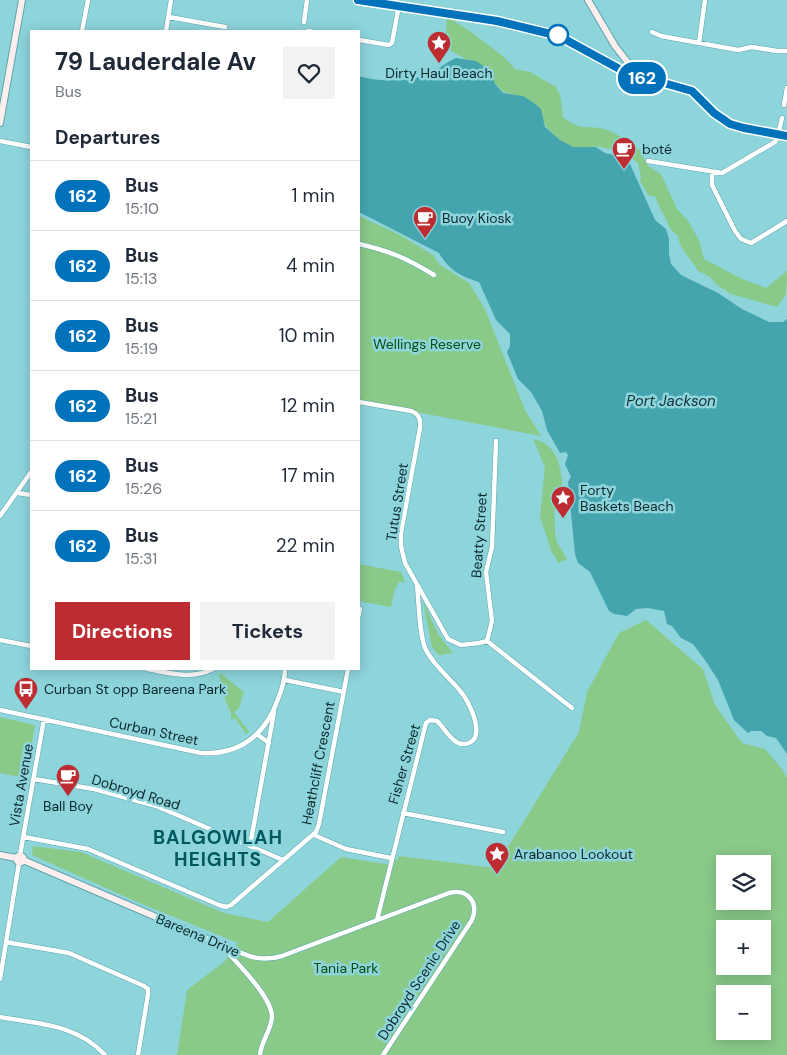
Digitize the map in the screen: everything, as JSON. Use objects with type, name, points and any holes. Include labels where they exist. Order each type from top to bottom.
[{"type":"street","points":[[0,123],[22,0]]},
{"type":"street","points":[[82,30],[88,0]]},
{"type":"street","points":[[166,30],[171,0]]},
{"type":"street","points":[[304,22],[307,0]]},
{"type":"street","points":[[358,0],[377,1],[497,21],[559,36],[616,68],[692,91],[714,113],[730,124],[787,136]]},
{"type":"street","points":[[588,0],[634,75]]},
{"type":"street","points":[[699,43],[705,0]]},
{"type":"street","points":[[360,40],[389,45],[392,43],[399,5]]},
{"type":"street","points":[[168,17],[225,27]]},
{"type":"street","points":[[652,32],[661,36],[738,50],[752,47],[777,52],[787,51]]},
{"type":"street","points":[[784,105],[787,88]]},
{"type":"street","points":[[648,161],[722,173],[732,169],[775,142],[782,118]]},
{"type":"street","points":[[0,141],[30,147]]},
{"type":"street","points":[[712,172],[712,186],[734,231],[741,239],[751,243],[787,221]]},
{"type":"street","points":[[360,244],[390,252],[413,262],[434,275]]},
{"type":"street","name":"Tutus Street","points":[[360,402],[411,411],[420,418],[420,428],[400,540],[403,557],[448,640],[461,645],[471,645],[487,641]]},
{"type":"street","name":"Beatty Street","points":[[487,641],[492,621],[486,572],[493,541],[496,441]]},
{"type":"street","points":[[0,516],[30,474]]},
{"type":"street","points":[[18,493],[30,495]]},
{"type":"street","name":"Fisher Street","points":[[377,920],[402,813],[427,722],[432,719],[437,720],[453,740],[460,744],[467,744],[473,741],[477,730],[466,698],[426,651],[417,585]]},
{"type":"street","points":[[0,640],[30,646]]},
{"type":"street","points":[[487,641],[572,708]]},
{"type":"street","points":[[152,670],[182,676],[210,670]]},
{"type":"street","name":"Curban Street","points":[[0,710],[201,753],[220,753],[231,750],[258,735],[274,711],[285,680],[285,670]]},
{"type":"street","name":"Heathcliff Crescent","points":[[24,837],[88,849],[223,906],[231,905],[314,834],[320,819],[348,670]]},
{"type":"street","points":[[285,680],[344,692]]},
{"type":"street","points":[[250,846],[274,711]]},
{"type":"street","name":"Vista Avenue","points":[[0,979],[44,719]]},
{"type":"street","points":[[258,735],[269,743]]},
{"type":"street","name":"Dobroyd Road","points":[[34,779],[94,789],[156,806],[284,860]]},
{"type":"street","points":[[402,813],[503,832]]},
{"type":"street","points":[[314,834],[346,849],[391,858]]},
{"type":"street","name":"Bareena Drive","points":[[0,855],[20,859],[257,959],[276,957],[377,920]]},
{"type":"street","name":"Dobroyd Scenic Drive","points":[[377,920],[453,892],[465,893],[474,905],[472,920],[383,1055]]},
{"type":"street","points":[[6,942],[69,953],[148,989],[138,1055]]},
{"type":"street","points":[[219,944],[258,988],[271,1008],[271,1020],[260,1055]]},
{"type":"street","points":[[234,959],[233,954],[238,952]]},
{"type":"street","points":[[0,1017],[60,1027],[72,1031],[87,1038],[105,1055]]},
{"type":"green space","points":[[447,17],[467,29],[503,56],[515,69],[530,72],[556,87],[560,95],[563,117],[579,126],[609,131],[620,136],[643,152],[648,166],[661,174],[677,209],[689,222],[699,240],[704,259],[740,278],[766,288],[787,271],[786,294],[777,307],[731,294],[717,285],[710,277],[698,271],[684,251],[678,236],[671,230],[655,197],[648,195],[640,181],[638,163],[630,157],[610,149],[595,146],[584,149],[575,148],[561,141],[546,127],[539,108],[528,100],[504,92],[467,60],[445,47]]},
{"type":"green space","name":"Wellings Reserve","points":[[360,216],[400,235],[433,255],[440,265],[469,283],[485,309],[525,410],[541,436],[360,401]]},
{"type":"green space","points":[[533,439],[545,443],[553,451],[560,468],[562,486],[554,495],[555,532],[557,542],[567,559],[558,563],[552,553],[540,517],[545,467]]},
{"type":"green space","points":[[360,564],[401,572],[405,582],[399,582],[395,589],[391,607],[360,601]]},
{"type":"green space","points":[[423,601],[438,634],[453,653],[439,655],[432,647]]},
{"type":"green space","name":"Tania Park","points":[[646,620],[703,669],[715,705],[742,743],[765,749],[787,778],[787,1055],[177,1055],[187,990],[224,962],[238,943],[137,902],[32,855],[33,846],[81,852],[224,913],[268,922],[341,857],[392,865],[393,859],[398,860],[399,856],[495,868],[579,732],[587,692],[619,633]]},
{"type":"green space","points":[[220,673],[244,692],[239,708],[234,712],[249,732],[246,734],[235,718],[231,720],[231,713],[224,697]]},
{"type":"green space","points":[[0,717],[35,725],[26,778],[0,773]]},
{"type":"water","name":"Port Jackson","points":[[456,58],[476,61],[493,77],[495,84],[503,93],[523,96],[541,109],[545,127],[560,140],[573,147],[596,147],[605,153],[620,156],[630,164],[655,220],[666,229],[669,239],[671,264],[681,275],[718,293],[742,309],[769,322],[783,322],[787,319],[787,754],[776,738],[767,736],[761,731],[751,731],[748,733],[734,720],[718,680],[693,644],[681,638],[672,626],[667,624],[664,611],[648,608],[636,609],[627,616],[614,614],[609,611],[590,572],[578,563],[575,554],[568,482],[571,477],[565,464],[568,455],[566,452],[560,453],[547,430],[542,411],[531,392],[518,379],[507,352],[510,346],[510,334],[496,320],[479,282],[456,272],[439,253],[360,213],[360,76],[384,80],[413,79],[429,74]]},
{"type":"bus line","name":"162","points":[[358,0],[497,21],[559,36],[625,72],[692,91],[701,98],[709,109],[730,124],[787,136]]},
{"type":"place","name":"Dirty Haul Beach","points":[[439,64]]},
{"type":"place","name":"boté","points":[[624,170]]},
{"type":"place","name":"Buoy Kiosk","points":[[425,239]]},
{"type":"place","name":"Forty Baskets Beach","points":[[563,519]]},
{"type":"place","name":"Curban St opp Bareena Park","points":[[26,710]]},
{"type":"place","name":"Ball Boy","points":[[68,797]]},
{"type":"place","name":"Arabanoo Lookout","points":[[497,875]]},
{"type":"district","name":"BALGOWLAH HEIGHTS","points":[[218,848]]}]
